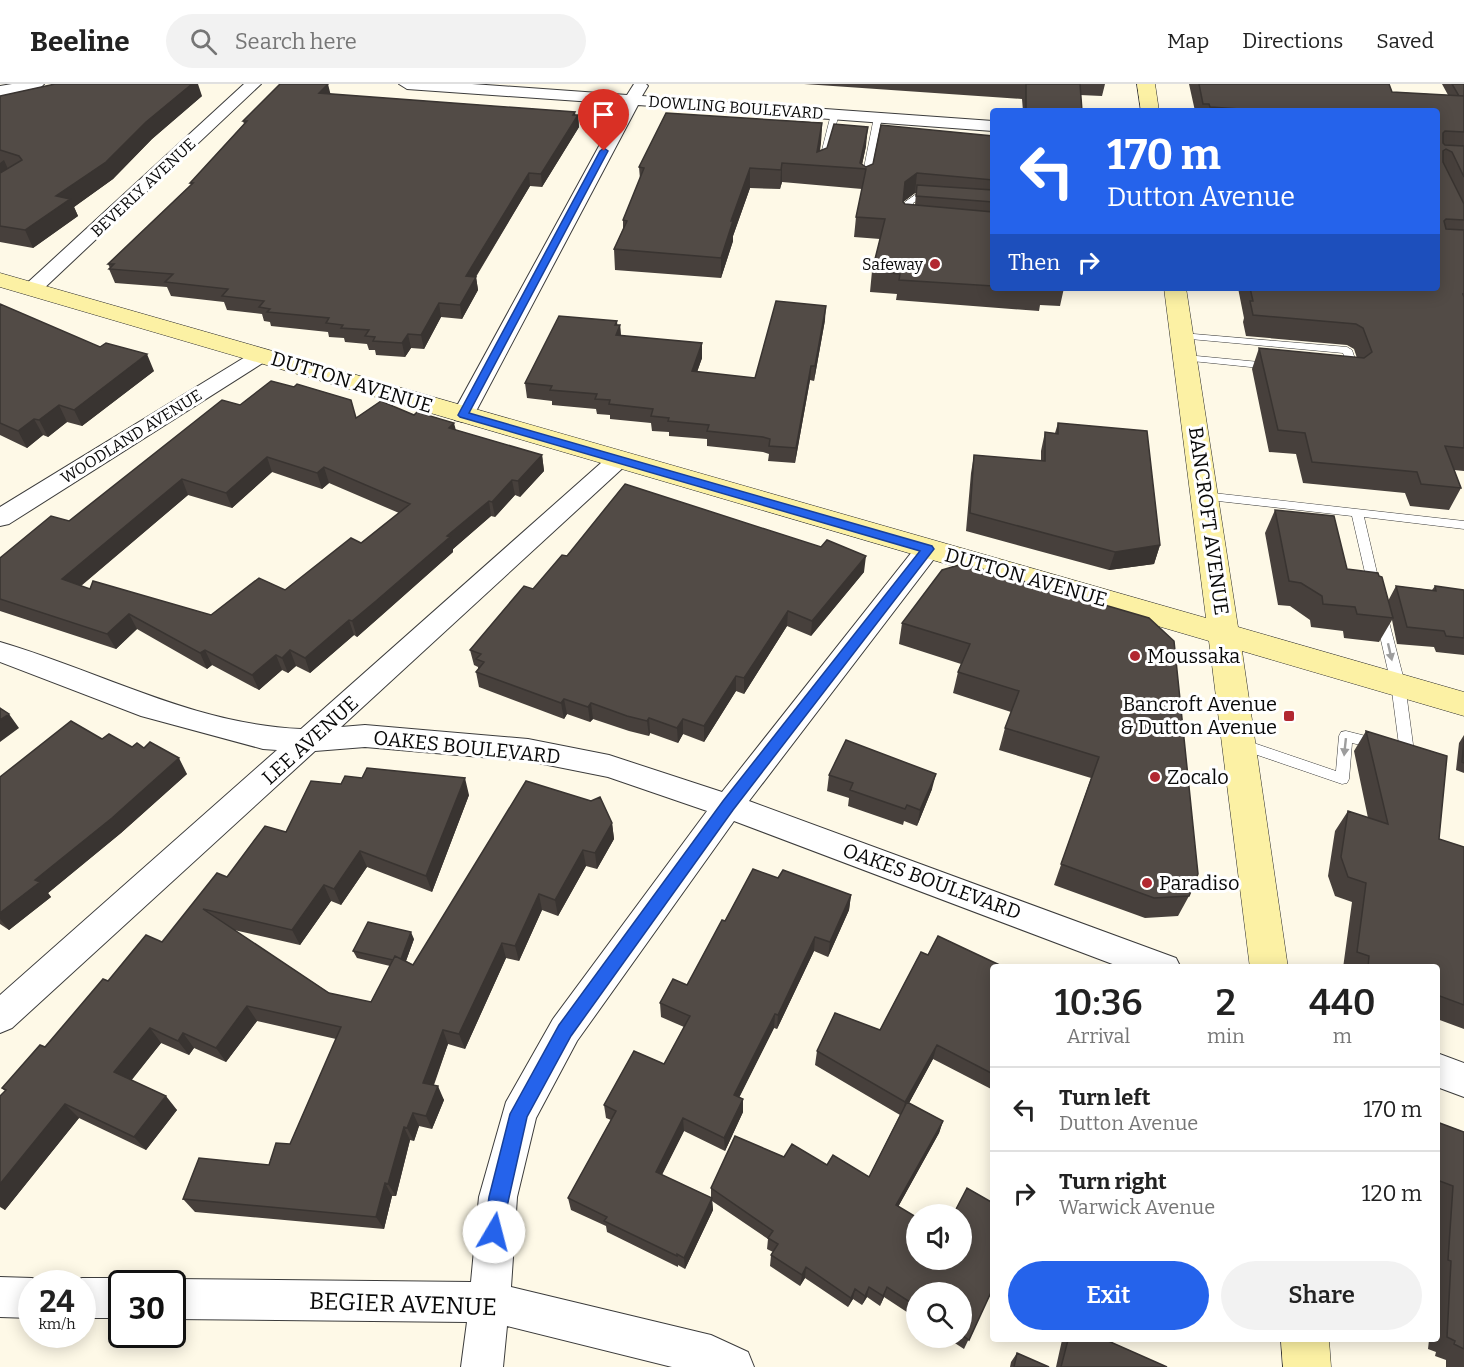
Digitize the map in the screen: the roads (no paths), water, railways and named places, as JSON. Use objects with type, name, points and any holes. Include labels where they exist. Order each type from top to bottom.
[{"type":"street","points":[[0,91],[36,84]]},
{"type":"street","name":"BEVERLY AVENUE","points":[[32,289],[253,84]]},
{"type":"street","name":"DOWLING BOULEVARD","points":[[407,84],[637,92],[836,114],[990,126]]},
{"type":"street","points":[[1146,84],[1150,108]]},
{"type":"street","points":[[463,415],[637,92]]},
{"type":"street","name":"DUTTON AVENUE","points":[[0,280],[1464,704]]},
{"type":"street","name":"BANCROFT AVENUE","points":[[1175,291],[1225,634],[1237,743],[1268,964]]},
{"type":"street","name":"WOODLAND AVENUE","points":[[0,518],[262,355]]},
{"type":"street","name":"LEE AVENUE","points":[[0,1017],[618,460]]},
{"type":"street","points":[[482,1367],[490,1302],[498,1197],[519,1114],[565,1030],[728,806],[928,549]]},
{"type":"street","name":"OAKES BOULEVARD","points":[[0,652],[151,708],[262,738],[310,740],[365,736],[528,750],[609,766],[728,806],[1153,964]]},
{"type":"street","points":[[1440,1071],[1464,1080]]},
{"type":"street","points":[[0,1297],[18,1298]]},
{"type":"street","name":"BEGIER AVENUE","points":[[186,1299],[490,1302],[711,1356],[733,1367]]},
{"type":"street","points":[[1305,1342],[1307,1367]]},
{"type":"lane","points":[[820,167],[836,114]]},
{"type":"lane","points":[[865,183],[878,117]]},
{"type":"lane","points":[[917,221],[906,220],[909,202],[915,198],[937,200]]},
{"type":"lane","points":[[1184,347],[1286,368]]},
{"type":"lane","points":[[1184,347],[1347,350],[1355,374],[1343,373]]},
{"type":"lane","points":[[1204,496],[1464,525]]},
{"type":"lane","points":[[1237,743],[1342,779],[1346,736],[1407,752],[1398,684],[1357,513]]},
{"type":"place","name":"Safeway","points":[[935,264]]},
{"type":"place","name":"Moussaka","points":[[1135,656]]},
{"type":"place","name":"Bancroft Avenue & Dutton Avenue","points":[[1289,716]]},
{"type":"place","name":"Zocalo","points":[[1155,777]]},
{"type":"place","name":"Paradiso","points":[[1147,883]]}]
